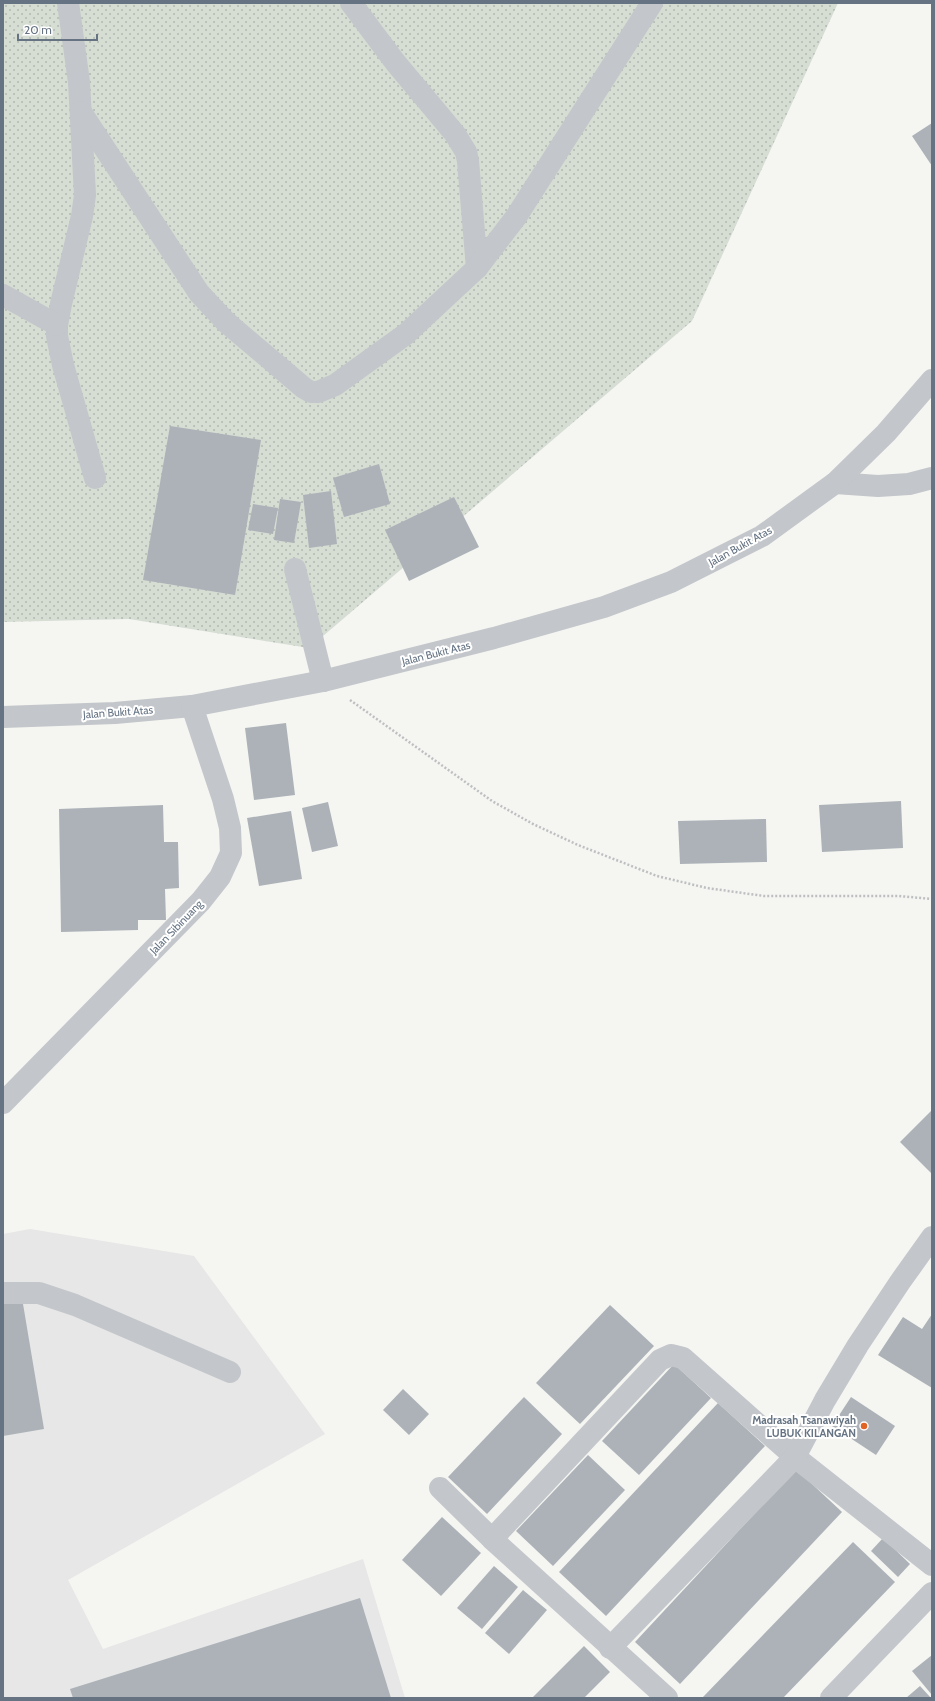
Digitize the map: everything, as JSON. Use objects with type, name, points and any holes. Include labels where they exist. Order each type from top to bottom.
[{"type":"street","points":[[68,3],[79,82],[85,195],[82,216],[57,325],[57,336],[62,365],[95,478]]},
{"type":"street","points":[[351,3],[395,62],[455,134],[466,152],[477,268]]},
{"type":"street","points":[[81,112],[199,293],[226,322],[304,388],[311,392],[318,392],[334,385],[406,334],[477,268],[516,217],[652,3]]},
{"type":"street","points":[[3,295],[57,325]]},
{"type":"street","name":"Jalan Bukit Atas","points":[[3,716],[115,713],[192,706],[323,681],[494,638],[604,607],[671,582],[762,536],[835,483],[886,433],[932,380]]},
{"type":"street","points":[[835,483],[878,486],[909,484],[932,478]]},
{"type":"street","points":[[295,569],[323,681]]},
{"type":"street","name":"Jalan Sibinuang","points":[[3,1103],[201,901],[220,877],[231,853],[230,828],[223,798],[192,706]]},
{"type":"street","points":[[610,1648],[795,1457],[825,1400],[858,1345],[932,1237]]},
{"type":"street","points":[[3,1293],[39,1293],[75,1305],[230,1372]]},
{"type":"street","points":[[492,1539],[660,1360],[671,1355],[683,1358],[795,1457],[932,1565]]},
{"type":"street","points":[[440,1488],[492,1539],[666,1698]]},
{"type":"street","points":[[831,1698],[932,1593]]},
{"type":"path","points":[[323,681],[492,801],[533,824],[578,845],[657,876],[706,888],[764,896],[899,896],[932,899]]},
{"type":"shaded area","points":[[3,3],[838,3],[692,321],[309,648],[129,619],[3,622]]},
{"type":"shaded area","points":[[30,1229],[194,1256],[325,1434],[68,1580],[103,1649],[363,1559],[405,1698],[3,1698],[3,1234]]},
{"type":"building","points":[[932,123],[932,166],[912,136]]},
{"type":"building","points":[[170,426],[261,440],[235,595],[143,580]]},
{"type":"building","points":[[379,464],[390,504],[344,517],[333,478]]},
{"type":"building","points":[[331,491],[337,544],[309,548],[303,495]]},
{"type":"building","points":[[454,497],[479,547],[409,581],[385,530]]},
{"type":"building","points":[[280,499],[301,502],[294,543],[274,540]]},
{"type":"building","points":[[253,504],[278,508],[273,534],[248,530]]},
{"type":"building","points":[[286,723],[295,795],[254,800],[245,728]]},
{"type":"building","points":[[901,801],[903,848],[822,852],[819,805]]},
{"type":"building","points":[[328,802],[338,846],[312,852],[302,808]]},
{"type":"building","points":[[163,805],[164,842],[178,842],[179,888],[165,889],[166,920],[138,920],[138,930],[61,932],[59,809]]},
{"type":"building","points":[[291,811],[302,879],[259,886],[247,818]]},
{"type":"building","points":[[766,819],[767,862],[680,864],[678,821]]},
{"type":"building","points":[[932,1110],[932,1174],[900,1142]]},
{"type":"building","points":[[22,1298],[44,1429],[3,1436],[3,1302]]},
{"type":"building","points":[[610,1305],[654,1346],[580,1424],[536,1383]]},
{"type":"building","points":[[932,1314],[932,1388],[878,1355],[903,1317],[922,1329]]},
{"type":"building","points":[[674,1364],[711,1398],[639,1475],[602,1441]]},
{"type":"building","points":[[403,1389],[429,1414],[409,1435],[383,1410]]},
{"type":"building","points":[[524,1397],[562,1434],[487,1514],[448,1477]]},
{"type":"building","name":"Madrasah Tsanawiyah LUBUK KILANGAN","points":[[851,1397],[895,1426],[876,1455],[832,1426]]},
{"type":"building","points":[[718,1403],[765,1446],[606,1616],[559,1572]]},
{"type":"building","points":[[588,1455],[625,1490],[553,1566],[516,1531]]},
{"type":"building","points":[[796,1469],[842,1512],[680,1684],[635,1642]]},
{"type":"building","points":[[442,1517],[481,1553],[441,1596],[402,1560]]},
{"type":"building","points":[[883,1538],[910,1564],[898,1577],[871,1551]]},
{"type":"building","points":[[853,1542],[895,1582],[783,1698],[702,1698]]},
{"type":"building","points":[[494,1566],[518,1587],[482,1629],[457,1608]]},
{"type":"building","points":[[523,1590],[547,1610],[509,1654],[485,1633]]},
{"type":"building","points":[[360,1598],[391,1698],[73,1698],[70,1689]]},
{"type":"building","points":[[584,1646],[610,1672],[584,1698],[532,1698]]},
{"type":"building","points":[[932,1655],[932,1695],[912,1671]]},
{"type":"building","points":[[920,1686],[931,1698],[906,1698]]},
{"type":"place","name":"Madrasah Tsanawiyah LUBUK KILANGAN","points":[[864,1426]]}]
